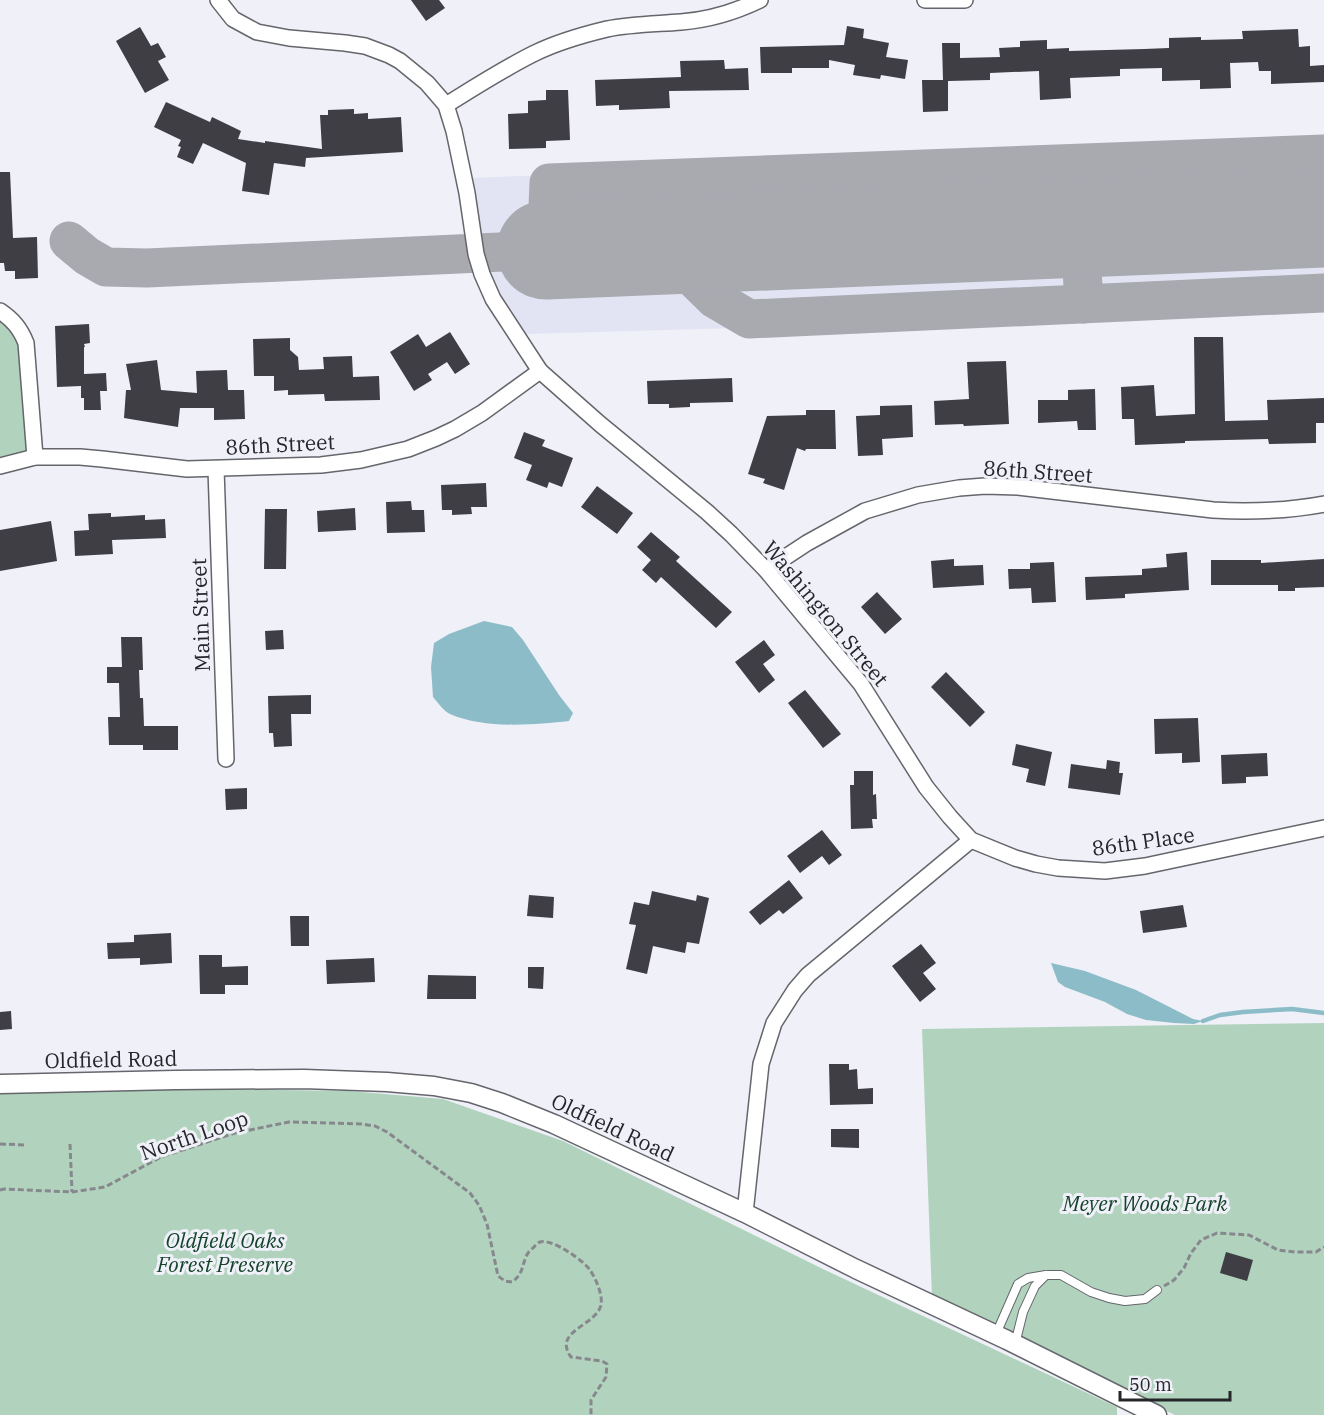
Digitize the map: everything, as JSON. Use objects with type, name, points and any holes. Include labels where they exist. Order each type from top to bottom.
[{"type":"street","points":[[219,0],[233,19],[257,32],[289,38],[365,46],[389,55],[427,83],[446,105],[535,52],[585,34],[610,28],[708,18],[735,11],[760,0]]},
{"type":"street","points":[[925,0],[965,0]]},
{"type":"street","name":"Washington Street","points":[[446,105],[460,156],[476,254],[482,274],[494,299],[540,371],[707,512],[766,570],[861,684],[926,786],[971,840]]},
{"type":"street","points":[[0,310],[12,319],[26,343],[35,457]]},
{"type":"street","name":"86th Street","points":[[0,465],[35,457],[80,457],[187,469],[321,465],[362,460],[399,451],[455,429],[482,413],[540,371]]},
{"type":"street","name":"Main Street","points":[[216,469],[226,759]]},
{"type":"street","name":"86th Street","points":[[766,570],[822,534],[865,511],[918,495],[959,488],[1018,487],[1213,510],[1293,509],[1324,504]]},
{"type":"street","name":"86th Place","points":[[971,840],[1036,864],[1105,871],[1145,866],[1324,828]]},
{"type":"street","points":[[745,1213],[761,1064],[774,1023],[795,990],[808,975],[971,840]]},
{"type":"street","name":"Oldfield Road","points":[[0,1084],[304,1079],[387,1082],[465,1091],[502,1102],[554,1124],[745,1213],[856,1269],[996,1334],[1157,1415]]},
{"type":"lane","points":[[1015,1344],[1023,1312],[1035,1286],[1046,1275]]},
{"type":"lane","points":[[996,1334],[1018,1284],[1028,1278],[1061,1275],[1091,1292],[1125,1301],[1145,1299],[1157,1290]]},
{"type":"path","name":"North Loop","points":[[0,1190],[72,1192],[105,1187],[161,1157],[235,1133],[290,1122],[375,1126],[387,1132],[470,1193],[479,1205],[487,1224],[498,1276],[512,1282],[519,1275],[527,1252],[540,1242],[551,1242],[561,1247],[590,1269],[599,1291],[601,1304],[598,1313],[570,1336],[566,1342],[566,1351],[571,1358],[602,1361],[607,1364],[606,1377],[591,1400],[591,1415]]},
{"type":"path","points":[[0,1144],[26,1145]]},
{"type":"path","points":[[70,1144],[72,1192]]},
{"type":"path","points":[[1157,1290],[1174,1280],[1201,1240],[1217,1233],[1249,1235],[1278,1250],[1316,1252],[1324,1247]]},
{"type":"shaded area","points":[[1324,142],[1324,303],[736,328],[526,334],[508,308],[488,271],[478,224],[472,178],[982,158]]},
{"type":"green space","points":[[0,311],[21,331],[35,457],[0,465]]},
{"type":"green space","name":"Meyer Woods Park","points":[[1324,1023],[1324,1415],[1175,1415],[932,1298],[922,1029]]},
{"type":"green space","name":"Oldfield Oaks Forest Preserve","points":[[169,1088],[349,1091],[443,1099],[563,1141],[825,1270],[1117,1407],[1117,1415],[0,1415],[0,1093]]},
{"type":"water","points":[[484,621],[512,627],[573,713],[569,721],[524,724],[478,722],[450,714],[433,697],[431,667],[434,643],[449,634]]},
{"type":"water","points":[[1051,963],[1085,971],[1136,990],[1193,1019],[1203,1021],[1194,1024],[1174,1023],[1146,1020],[1127,1014],[1105,1002],[1065,987],[1058,982]]},
{"type":"building","points":[[411,0],[439,0],[445,8],[426,21]]},
{"type":"building","points":[[847,26],[864,29],[863,38],[889,43],[886,57],[908,60],[905,79],[881,75],[880,79],[853,75],[855,65],[829,60],[829,68],[792,68],[792,73],[761,73],[760,47],[844,45]]},
{"type":"building","points":[[140,27],[151,46],[158,43],[166,57],[158,61],[169,80],[145,93],[116,41]]},
{"type":"building","points":[[1298,29],[1299,47],[1310,46],[1310,66],[1324,65],[1324,82],[1271,84],[1271,71],[1259,71],[1258,62],[1230,63],[1231,88],[1200,89],[1200,80],[1162,81],[1162,68],[1120,69],[1120,76],[1070,78],[1071,98],[1040,100],[1039,71],[990,73],[990,80],[948,81],[948,111],[923,112],[922,80],[943,80],[942,43],[960,43],[960,58],[1000,57],[999,48],[1020,47],[1020,41],[1047,40],[1047,49],[1069,48],[1069,51],[1169,48],[1169,38],[1243,39],[1242,31]]},
{"type":"building","points":[[724,60],[725,69],[748,68],[749,90],[669,91],[670,108],[619,110],[619,105],[596,106],[595,80],[681,77],[680,61]]},
{"type":"building","points":[[546,90],[568,90],[570,140],[546,141],[546,148],[509,149],[508,114],[528,113],[528,101],[546,100]]},
{"type":"building","points":[[166,102],[210,122],[212,117],[241,131],[238,139],[322,149],[320,115],[328,115],[328,110],[354,109],[354,114],[368,113],[368,119],[401,117],[403,152],[306,158],[305,167],[274,163],[269,195],[242,191],[246,163],[203,143],[193,164],[177,157],[181,140],[154,127]]},
{"type":"building","points":[[0,172],[10,172],[13,238],[37,237],[38,278],[15,279],[15,271],[5,271],[4,263],[0,263]]},
{"type":"building","points":[[89,324],[90,343],[84,344],[84,374],[106,373],[107,391],[100,391],[101,410],[84,410],[81,386],[57,387],[55,326]]},
{"type":"building","points":[[450,332],[470,364],[455,374],[447,362],[428,374],[432,380],[414,391],[390,352],[418,334],[426,347]]},
{"type":"building","points":[[1194,337],[1223,337],[1225,421],[1268,420],[1267,400],[1324,398],[1324,423],[1316,423],[1316,443],[1269,444],[1268,439],[1135,445],[1134,419],[1122,419],[1121,387],[1154,385],[1156,416],[1195,414]]},
{"type":"building","points":[[290,338],[290,350],[298,357],[299,370],[324,369],[323,357],[352,356],[353,377],[379,376],[380,400],[325,401],[324,394],[288,395],[288,390],[274,391],[274,376],[254,376],[253,339]]},
{"type":"building","points":[[157,360],[161,390],[197,393],[196,371],[227,370],[228,390],[244,390],[245,419],[214,420],[214,408],[180,408],[178,427],[124,418],[126,390],[131,390],[126,364]]},
{"type":"building","points":[[1006,361],[1009,424],[935,425],[934,401],[969,399],[967,362]]},
{"type":"building","points":[[732,378],[733,402],[690,403],[690,407],[669,408],[669,404],[648,404],[647,381]]},
{"type":"building","points":[[1095,389],[1096,430],[1078,430],[1077,421],[1038,423],[1038,400],[1068,400],[1068,390]]},
{"type":"building","points":[[912,405],[913,437],[882,439],[883,455],[858,456],[856,416],[880,415],[880,406]]},
{"type":"building","points":[[806,410],[835,410],[836,449],[806,449],[805,451],[797,448],[784,490],[763,483],[765,479],[748,474],[767,416],[806,415]]},
{"type":"building","points":[[524,432],[545,440],[542,446],[573,458],[562,487],[549,482],[547,488],[526,480],[532,465],[514,458]]},
{"type":"building","points":[[486,483],[487,507],[471,507],[472,514],[452,515],[452,510],[442,510],[441,485]]},
{"type":"building","points":[[597,486],[633,513],[617,534],[581,507]]},
{"type":"building","points":[[411,501],[412,510],[424,510],[425,532],[387,533],[386,502]]},
{"type":"building","points":[[355,508],[356,530],[318,532],[317,511]]},
{"type":"building","points":[[265,509],[287,509],[286,569],[264,569]]},
{"type":"building","points":[[111,513],[111,517],[145,515],[145,520],[165,519],[166,538],[112,540],[113,554],[75,556],[74,531],[89,530],[88,514]]},
{"type":"building","points":[[51,521],[57,561],[0,571],[0,530]]},
{"type":"building","points":[[651,532],[680,557],[676,561],[732,612],[716,628],[661,577],[656,583],[642,570],[651,560],[637,547]]},
{"type":"building","points":[[1187,552],[1189,590],[1125,594],[1125,598],[1086,600],[1085,577],[1142,575],[1142,569],[1167,567],[1166,554]]},
{"type":"building","points":[[954,559],[954,566],[983,565],[984,585],[933,588],[931,561]]},
{"type":"building","points":[[1324,559],[1324,587],[1278,591],[1278,585],[1211,585],[1211,560],[1261,560],[1261,563]]},
{"type":"building","points":[[1054,562],[1056,602],[1032,603],[1031,588],[1009,589],[1008,569],[1030,569],[1030,563]]},
{"type":"building","points":[[877,592],[902,619],[885,634],[861,607]]},
{"type":"building","points":[[283,630],[284,649],[266,650],[265,631]]},
{"type":"building","points":[[121,637],[142,637],[143,670],[139,670],[144,726],[178,726],[178,750],[143,750],[143,745],[109,745],[108,717],[120,717],[119,683],[107,683],[107,667],[122,667]]},
{"type":"building","points":[[764,640],[775,655],[763,664],[775,680],[759,693],[735,662]]},
{"type":"building","points":[[946,672],[985,712],[970,727],[931,687]]},
{"type":"building","points":[[805,690],[841,734],[823,748],[788,703]]},
{"type":"building","points":[[311,695],[311,714],[291,714],[292,746],[274,747],[273,733],[269,733],[268,696]]},
{"type":"building","points":[[1198,718],[1200,762],[1182,763],[1182,753],[1155,754],[1154,719]]},
{"type":"building","points":[[1016,744],[1052,752],[1045,786],[1026,782],[1029,769],[1012,765]]},
{"type":"building","points":[[1267,753],[1268,776],[1246,777],[1246,783],[1222,784],[1221,755]]},
{"type":"building","points":[[1107,760],[1120,762],[1119,773],[1123,773],[1120,795],[1068,788],[1071,764],[1106,769]]},
{"type":"building","points":[[854,771],[873,771],[873,795],[876,794],[877,819],[872,819],[873,828],[851,829],[850,785],[854,785]]},
{"type":"building","points":[[247,788],[247,809],[226,810],[225,789]]},
{"type":"building","points":[[822,830],[842,855],[829,865],[822,856],[800,873],[787,856]]},
{"type":"building","points":[[789,880],[803,898],[783,914],[779,910],[760,925],[749,912]]},
{"type":"building","points":[[652,891],[696,901],[697,895],[709,898],[699,944],[687,942],[685,953],[653,946],[647,974],[626,969],[636,925],[629,924],[634,902],[649,905]]},
{"type":"building","points":[[529,895],[554,897],[553,918],[527,916]]},
{"type":"building","points":[[1183,905],[1187,927],[1143,933],[1140,911]]},
{"type":"building","points":[[290,916],[309,916],[309,946],[291,946]]},
{"type":"building","points":[[171,933],[172,963],[140,965],[140,958],[108,959],[107,943],[134,942],[134,935]]},
{"type":"building","points":[[921,944],[936,963],[923,973],[936,989],[920,1002],[892,966]]},
{"type":"building","points":[[199,955],[222,955],[222,967],[248,966],[248,985],[225,985],[225,994],[200,994]]},
{"type":"building","points":[[374,958],[375,982],[327,984],[326,960]]},
{"type":"building","points":[[528,967],[544,967],[543,989],[528,988]]},
{"type":"building","points":[[428,975],[476,976],[476,999],[427,999]]},
{"type":"building","points":[[11,1011],[12,1029],[0,1030],[0,1012]]},
{"type":"building","points":[[829,1064],[849,1064],[849,1070],[857,1069],[858,1089],[873,1088],[873,1104],[830,1105]]},
{"type":"building","points":[[831,1129],[859,1129],[859,1148],[831,1147]]},
{"type":"building","points":[[1226,1252],[1253,1260],[1247,1281],[1220,1273]]},
{"type":"waterway","points":[[1203,1021],[1220,1015],[1243,1012],[1292,1009],[1324,1013]]},
{"type":"taxiway","points":[[69,241],[87,256],[106,267],[147,268],[546,250],[549,183],[1324,154]]},
{"type":"taxiway","points":[[1076,164],[1084,304]]},
{"type":"taxiway","points":[[661,246],[715,299],[749,319],[1324,293]]},
{"type":"runway","points":[[546,250],[1324,218]]}]
